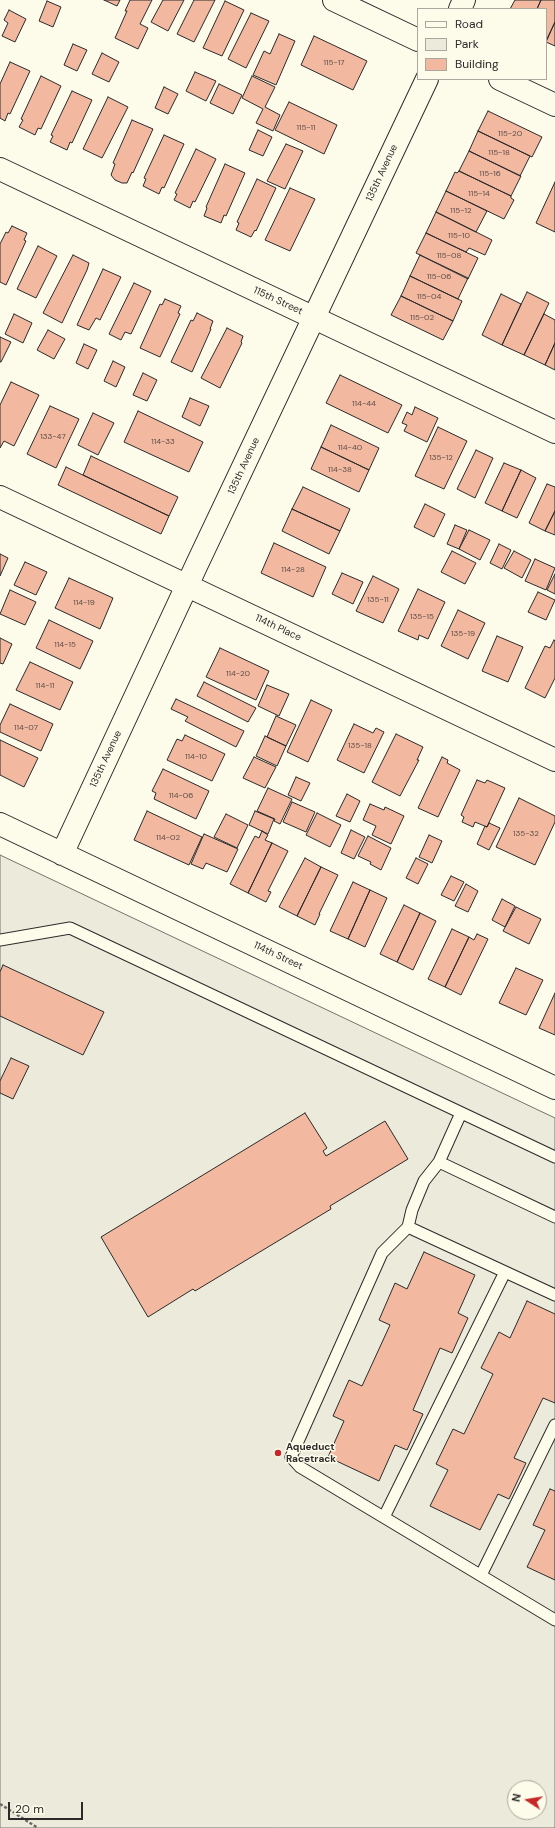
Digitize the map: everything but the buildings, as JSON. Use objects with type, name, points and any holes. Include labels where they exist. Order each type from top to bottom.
[{"type":"street","points":[[334,0],[417,40]]},
{"type":"street","name":"135th Avenue","points":[[62,854],[187,585],[427,80]]},
{"type":"street","points":[[502,80],[555,105]]},
{"type":"street","name":"115th Street","points":[[0,169],[555,432]]},
{"type":"street","name":"114th Place","points":[[0,497],[555,760]]},
{"type":"street","name":"114th Street","points":[[0,824],[555,1088]]},
{"type":"lane","points":[[0,940],[70,928],[555,1157]]},
{"type":"lane","points":[[461,1113],[439,1162],[424,1181],[412,1210],[408,1227],[382,1253],[291,1457],[300,1467],[555,1620]]},
{"type":"lane","points":[[439,1162],[555,1217]]},
{"type":"lane","points":[[408,1227],[555,1295]]},
{"type":"lane","points":[[384,1517],[505,1272]]},
{"type":"lane","points":[[481,1576],[555,1425]]},
{"type":"path","points":[[0,1804],[38,1828]]},
{"type":"green space","name":"Aqueduct Racetrack","points":[[0,855],[555,1118],[555,1828],[0,1828]]},
{"type":"place","name":"Aqueduct Racetrack","points":[[278,1453]]}]
